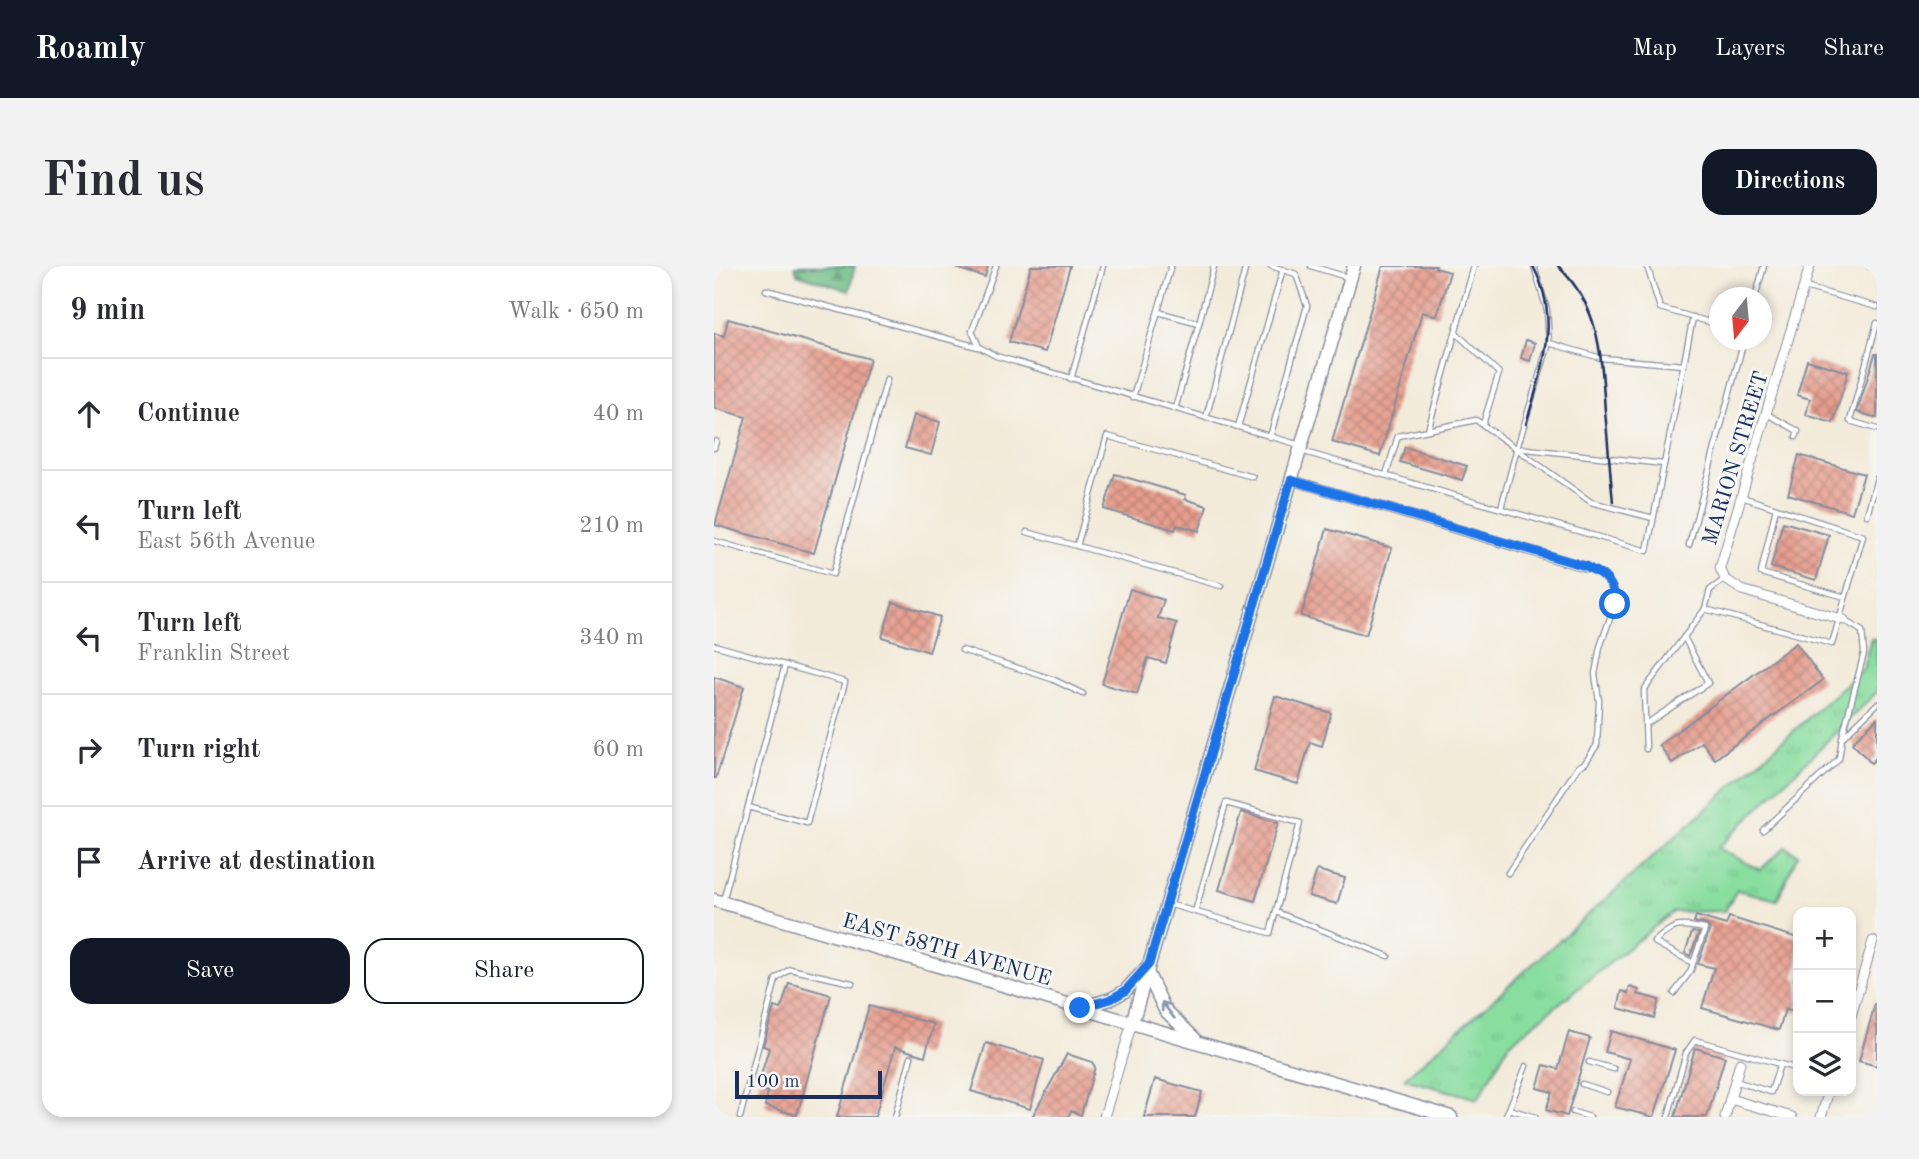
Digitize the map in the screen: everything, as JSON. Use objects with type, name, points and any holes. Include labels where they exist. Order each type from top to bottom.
[{"type":"main road","points":[[1132,1023],[1352,272]]},
{"type":"main road","name":"EAST 58TH AVENUE","points":[[718,902],[1451,1117]]},
{"type":"main road","points":[[1080,1008],[1111,999],[1125,991],[1148,968]]},
{"type":"main road","points":[[1148,968],[1165,1010],[1197,1042]]},
{"type":"street","name":"MARION STREET","points":[[1725,579],[1720,568],[1810,266]]},
{"type":"street","points":[[1291,480],[1585,566]]},
{"type":"street","points":[[1725,579],[1742,590],[1841,619]]},
{"type":"street","points":[[1856,982],[1873,941]]},
{"type":"street","points":[[1104,1117],[1132,1023]]},
{"type":"street","points":[[1725,1117],[1742,1058]]},
{"type":"street","points":[[1821,1117],[1827,1096]]},
{"type":"street","points":[[1730,1099],[1792,1117]]},
{"type":"lane","points":[[979,347],[972,331],[996,266]]},
{"type":"lane","points":[[1071,379],[1102,266]]},
{"type":"lane","points":[[1133,397],[1171,266]]},
{"type":"lane","points":[[1175,409],[1214,266]]},
{"type":"lane","points":[[1206,418],[1246,266]]},
{"type":"lane","points":[[1270,437],[1307,306],[1296,274],[1271,266]]},
{"type":"lane","points":[[1311,266],[1352,272]]},
{"type":"lane","points":[[1428,430],[1474,266]]},
{"type":"lane","points":[[1501,509],[1549,343],[1546,310],[1534,266]]},
{"type":"lane","points":[[1647,266],[1660,307],[1709,322]]},
{"type":"lane","points":[[1758,287],[1764,266]]},
{"type":"lane","points":[[1869,266],[1877,269]]},
{"type":"lane","points":[[1238,428],[1283,269]]},
{"type":"lane","points":[[1804,287],[1877,307]]},
{"type":"lane","points":[[766,290],[979,347],[996,356],[1071,379],[1647,551],[1693,317]]},
{"type":"lane","points":[[1158,312],[1199,323]]},
{"type":"lane","points":[[1877,323],[1850,421],[1877,429]]},
{"type":"lane","points":[[1456,333],[1499,373],[1483,424]]},
{"type":"lane","points":[[1549,343],[1601,358],[1684,365]]},
{"type":"lane","points":[[1689,545],[1741,350]]},
{"type":"lane","points":[[714,541],[833,574],[887,379]]},
{"type":"lane","points":[[1766,413],[1798,431],[1796,437]]},
{"type":"lane","points":[[1387,475],[1398,436],[1476,420],[1591,502],[1653,518]]},
{"type":"lane","points":[[1077,546],[1107,436],[1253,477]]},
{"type":"lane","points":[[714,448],[716,442]]},
{"type":"lane","points":[[1517,448],[1664,464]]},
{"type":"lane","points":[[1867,515],[1877,478]]},
{"type":"lane","points":[[1705,609],[1832,644],[1841,619],[1844,597],[1863,536],[1742,497]]},
{"type":"lane","points":[[1776,508],[1761,573],[1844,597]]},
{"type":"lane","points":[[1027,532],[1221,586]]},
{"type":"lane","points":[[1508,873],[1578,767],[1585,763],[1597,745],[1599,701],[1595,674],[1600,647],[1615,604],[1615,591],[1604,575],[1585,566]]},
{"type":"lane","points":[[1646,749],[1644,690],[1705,609],[1710,590],[1725,579]]},
{"type":"lane","points":[[1763,830],[1839,759],[1864,653],[1862,631],[1841,619]]},
{"type":"lane","points":[[1645,724],[1708,683],[1684,637]]},
{"type":"lane","points":[[714,645],[845,682],[807,823],[748,807]]},
{"type":"lane","points":[[962,650],[1052,680],[1083,694]]},
{"type":"lane","points":[[718,902],[748,807],[785,665]]},
{"type":"lane","points":[[1842,738],[1877,704]]},
{"type":"lane","points":[[1167,904],[1195,912],[1270,933],[1300,823],[1226,803],[1195,912]]},
{"type":"lane","points":[[1276,912],[1388,956]]},
{"type":"lane","points":[[1674,993],[1690,972],[1693,963],[1704,929],[1681,924],[1654,942],[1693,963]]},
{"type":"lane","points":[[740,1117],[776,979],[790,969],[852,983]]},
{"type":"lane","points":[[1668,1117],[1686,1054],[1695,1040],[1742,1058],[1793,1068]]},
{"type":"lane","points":[[895,1117],[911,1057]]},
{"type":"lane","points":[[1589,1062],[1614,1069]]},
{"type":"lane","points":[[1735,1081],[1771,1091],[1780,1064]]},
{"type":"lane","points":[[1505,1117],[1526,1066]]},
{"type":"lane","points":[[1582,1084],[1607,1092]]},
{"type":"lane","points":[[1509,1109],[1535,1117]]},
{"type":"lane","points":[[1573,1112],[1590,1117]]},
{"type":"green space","points":[[795,266],[855,266],[849,291],[797,274]]},
{"type":"green space","points":[[1871,638],[1877,640],[1877,692],[1718,848],[1760,870],[1785,847],[1798,854],[1777,900],[1737,890],[1725,911],[1673,912],[1509,1044],[1478,1099],[1404,1079],[1863,669]]},
{"type":"building","points":[[956,266],[988,266],[985,277]]},
{"type":"building","points":[[1031,266],[1070,266],[1045,352],[1009,342]]},
{"type":"building","points":[[1383,266],[1436,266],[1435,268],[1450,272],[1437,316],[1422,312],[1380,456],[1332,442]]},
{"type":"building","points":[[728,319],[870,359],[814,553],[715,525],[746,417],[714,408],[714,333],[724,336]]},
{"type":"building","points":[[1526,340],[1535,343],[1530,361],[1521,358]]},
{"type":"building","points":[[1877,354],[1877,418],[1857,412]]},
{"type":"building","points":[[1807,360],[1848,372],[1833,423],[1806,415],[1810,399],[1797,395]]},
{"type":"building","points":[[914,415],[940,422],[931,455],[905,448]]},
{"type":"building","points":[[1405,447],[1467,466],[1462,480],[1400,462]]},
{"type":"building","points":[[1799,455],[1864,474],[1852,513],[1788,494]]},
{"type":"building","points":[[1115,474],[1186,495],[1185,499],[1207,506],[1199,531],[1177,525],[1175,530],[1104,509]]},
{"type":"building","points":[[1783,522],[1829,535],[1816,580],[1771,567]]},
{"type":"building","points":[[1327,529],[1392,548],[1366,635],[1301,616]]},
{"type":"building","points":[[1130,589],[1164,600],[1158,618],[1177,623],[1166,663],[1148,658],[1137,694],[1102,684]]},
{"type":"building","points":[[893,602],[940,617],[929,652],[882,637]]},
{"type":"building","points":[[1796,643],[1823,680],[1715,759],[1702,742],[1672,763],[1659,745]]},
{"type":"building","points":[[714,677],[744,687],[716,778],[714,778]]},
{"type":"building","points":[[1275,696],[1331,713],[1322,746],[1310,742],[1298,784],[1254,771]]},
{"type":"building","points":[[1877,718],[1877,757],[1871,763],[1852,743]]},
{"type":"building","points":[[1241,812],[1278,823],[1255,901],[1219,890]]},
{"type":"building","points":[[1317,870],[1345,878],[1337,904],[1309,896]]},
{"type":"building","points":[[1696,916],[1726,925],[1729,917],[1793,936],[1793,1011],[1785,1009],[1779,1030],[1702,1008],[1714,968],[1698,964],[1710,929],[1707,925],[1694,922]]},
{"type":"building","points":[[1692,932],[1699,933],[1690,956],[1685,953]]},
{"type":"building","points":[[789,983],[831,995],[797,1115],[765,1106],[768,1092],[757,1089],[769,1048],[763,1046],[774,1007],[781,1009]]},
{"type":"building","points":[[1630,987],[1639,990],[1638,994],[1659,1000],[1654,1018],[1618,1008],[1622,991],[1628,993]]},
{"type":"building","points":[[1875,1004],[1877,1005],[1877,1066],[1859,1061]]},
{"type":"building","points":[[869,1006],[934,1024],[925,1056],[895,1047],[875,1117],[837,1117]]},
{"type":"building","points":[[1611,1031],[1675,1050],[1654,1117],[1615,1107],[1630,1059],[1605,1052]]},
{"type":"building","points":[[1569,1032],[1590,1038],[1567,1116],[1546,1110],[1552,1092],[1537,1088],[1544,1065],[1558,1069]]},
{"type":"building","points":[[986,1043],[1044,1060],[1030,1109],[971,1091]]},
{"type":"building","points":[[1695,1048],[1725,1057],[1707,1117],[1675,1117]]},
{"type":"building","points":[[1067,1054],[1092,1062],[1095,1067],[1081,1115],[1071,1111],[1068,1117],[1032,1117]]},
{"type":"building","points":[[1155,1079],[1202,1092],[1195,1117],[1144,1117]]},
{"type":"railway","points":[[714,271],[722,266]]},
{"type":"railway","points":[[1526,424],[1543,364],[1548,326],[1542,287],[1533,266]]},
{"type":"railway","points":[[1558,266],[1583,298],[1596,333],[1602,371],[1613,502]]},
{"type":"route","points":[[1080,1008],[1111,999],[1125,991],[1149,964],[1291,480],[1585,566],[1604,575],[1615,591],[1615,604]]}]
